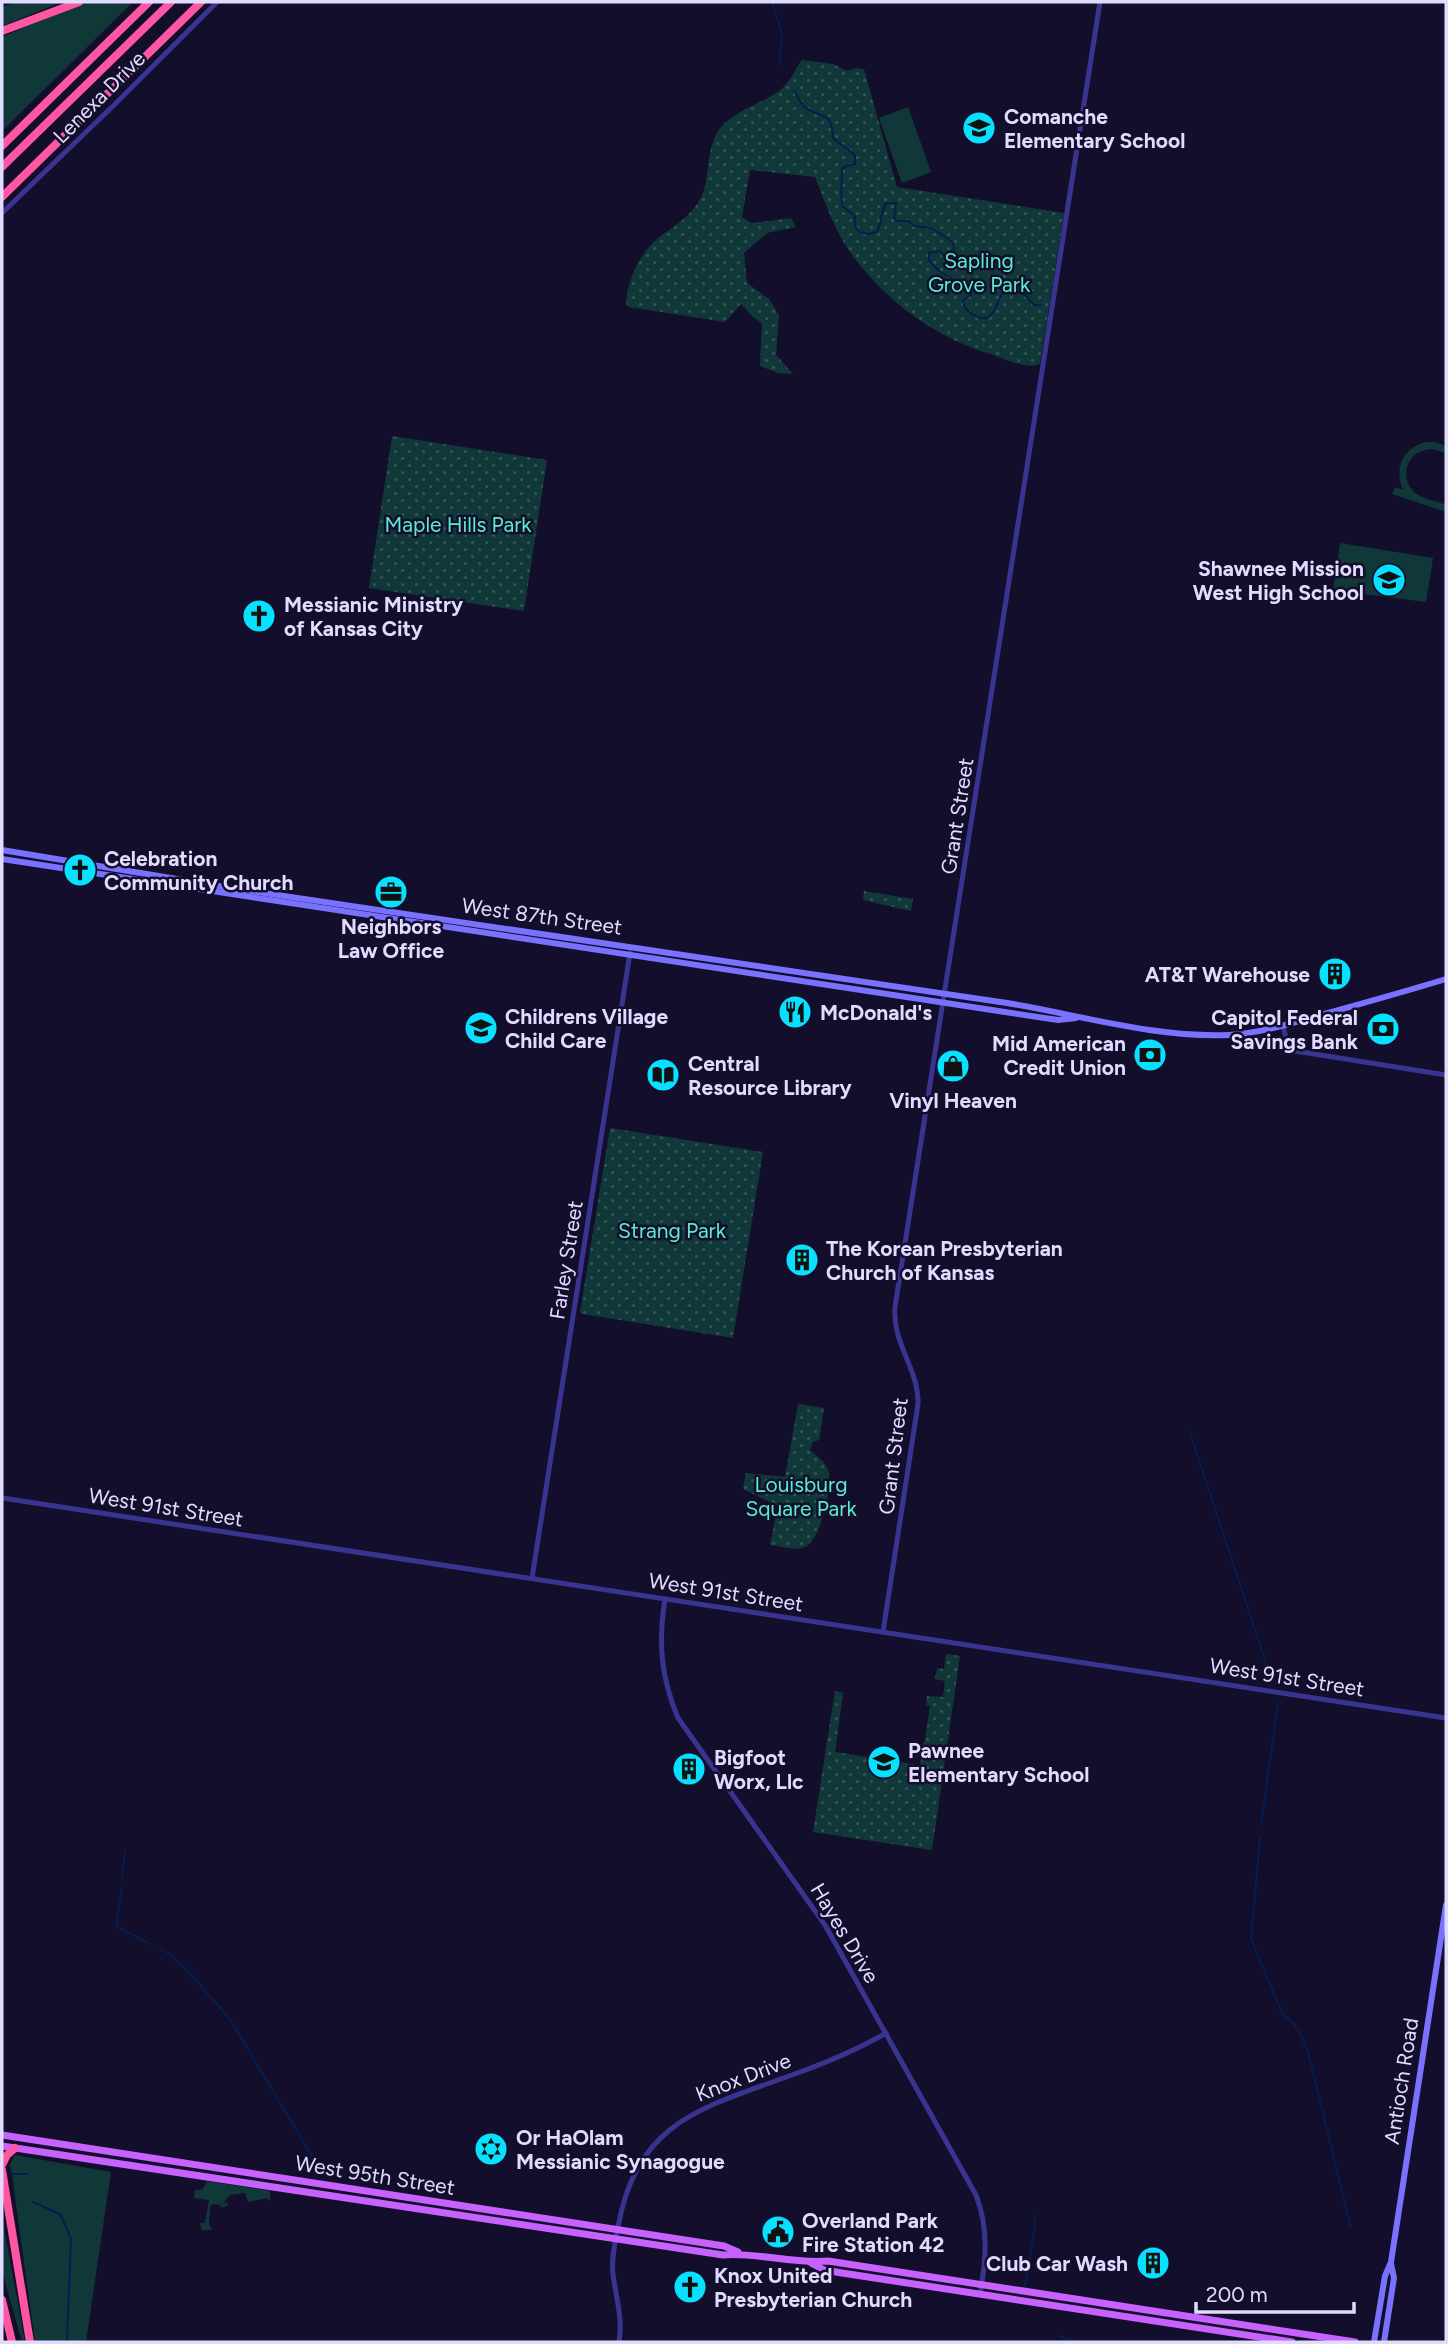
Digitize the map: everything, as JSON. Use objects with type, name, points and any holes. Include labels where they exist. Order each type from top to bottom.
[{"type":"highway","points":[[2,31],[79,2]]},
{"type":"highway","points":[[2,146],[149,2]]},
{"type":"highway","points":[[2,167],[171,2]]},
{"type":"highway","points":[[2,197],[201,2]]},
{"type":"highway","points":[[2,2165],[7,2155],[15,2148]]},
{"type":"highway","points":[[2,2171],[30,2342]]},
{"type":"highway","points":[[2,2300],[12,2342]]},
{"type":"main road","name":"West 87th Street","points":[[2,851],[225,887],[1056,1011],[1076,1018],[1172,1032],[1245,1033],[1283,1026],[1446,979]]},
{"type":"main road","name":"West 87th Street","points":[[2,859],[1058,1020],[1076,1018]]},
{"type":"main road","name":"Antioch Road","points":[[1374,2342],[1385,2276],[1391,2262],[1446,1905]]},
{"type":"main road","name":"West 95th Street","points":[[2,2135],[616,2239],[723,2255],[742,2253]]},
{"type":"main road","name":"West 95th Street","points":[[2,2146],[617,2230],[724,2246],[742,2253],[811,2263],[828,2262],[1355,2342]]},
{"type":"main road","name":"Antioch Road","points":[[1384,2342],[1394,2278],[1391,2262]]},
{"type":"main road","name":"West 95th Street","points":[[811,2263],[824,2270],[1292,2342]]},
{"type":"street","name":"Lenexa Drive","points":[[2,213],[217,2]]},
{"type":"street","name":"Grant Street","points":[[883,1632],[918,1404],[917,1388],[895,1331],[895,1307],[1100,2]]},
{"type":"street","name":"Farley Street","points":[[532,1578],[631,947]]},
{"type":"street","points":[[1283,1026],[1289,1050],[1446,1075]]},
{"type":"street","name":"West 91st Street","points":[[2,1498],[1446,1718]]},
{"type":"street","name":"Hayes Drive","points":[[665,1599],[661,1621],[661,1659],[666,1686],[678,1718],[825,1925],[976,2195],[986,2236],[986,2262],[980,2295]]},
{"type":"street","name":"Knox Drive","points":[[619,2342],[620,2309],[613,2265],[617,2230],[626,2192],[641,2162],[664,2135],[677,2123],[709,2104],[826,2063],[886,2033]]},
{"type":"green space","points":[[15,2],[62,2],[2,26],[2,7]]},
{"type":"green space","points":[[82,2],[133,2],[2,131],[2,37]]},
{"type":"green space","name":"Sapling Grove Park","points":[[802,60],[833,64],[847,71],[864,69],[897,187],[1064,213],[1040,364],[1023,365],[970,347],[948,337],[906,310],[869,276],[854,257],[836,229],[815,177],[750,170],[742,217],[751,223],[791,218],[796,227],[767,233],[744,253],[747,283],[769,299],[779,315],[776,355],[793,374],[778,373],[760,366],[762,324],[741,304],[725,322],[629,307],[626,304],[632,277],[640,259],[651,244],[694,209],[703,194],[712,145],[721,127],[734,116],[784,87]]},
{"type":"green space","points":[[908,107],[931,172],[902,183],[879,118]]},
{"type":"green space","name":"Maple Hills Park","points":[[392,436],[547,460],[524,611],[369,588]]},
{"type":"green space","points":[[1424,442],[1446,446],[1446,453],[1430,449],[1418,452],[1409,462],[1407,481],[1415,493],[1446,505],[1446,512],[1392,494],[1395,487],[1403,490],[1399,474],[1405,455]]},
{"type":"green space","points":[[1340,543],[1433,558],[1426,602],[1333,590]]},
{"type":"green space","points":[[864,891],[913,899],[911,911],[863,900]]},
{"type":"green space","name":"Strang Park","points":[[610,1128],[763,1152],[733,1338],[580,1312]]},
{"type":"green space","name":"Louisburg Square Park","points":[[798,1404],[824,1408],[819,1440],[813,1442],[810,1450],[825,1464],[829,1487],[825,1510],[812,1541],[803,1548],[794,1549],[770,1545],[778,1506],[743,1489],[746,1473],[785,1477]]},
{"type":"green space","points":[[946,1654],[960,1656],[932,1850],[813,1832],[835,1691],[843,1693],[835,1752],[920,1765],[930,1706],[926,1705],[927,1696],[943,1697],[945,1681],[935,1679],[937,1668],[944,1669]]},
{"type":"green space","points":[[15,2155],[111,2172],[86,2342],[35,2342],[12,2175],[28,2174],[11,2173],[10,2164]]},
{"type":"green space","points":[[207,2181],[270,2191],[270,2202],[267,2198],[248,2202],[245,2193],[230,2195],[223,2204],[227,2202],[228,2205],[221,2208],[221,2205],[213,2204],[210,2207],[209,2224],[212,2230],[202,2230],[200,2223],[205,2223],[209,2200],[194,2198],[195,2190],[203,2189]]},
{"type":"green space","points":[[2,2217],[25,2342],[22,2342],[2,2271]]},
{"type":"waterway","points":[[772,2],[782,33],[779,66]]},
{"type":"waterway","points":[[794,91],[804,106],[827,118],[833,138],[855,155],[855,164],[842,169],[842,206],[855,216],[855,226],[859,232],[877,232],[886,203],[896,203],[894,218],[897,221],[908,221],[914,226],[931,228],[953,242],[951,258],[947,260],[940,251],[929,253],[929,260],[939,271],[971,289],[971,295],[963,300],[972,314],[979,318],[989,316],[1003,292],[1022,292],[1034,305],[1041,305]]},
{"type":"waterway","points":[[1189,1430],[1272,1681]]},
{"type":"waterway","points":[[1261,1826],[1278,1702]]},
{"type":"waterway","points":[[1260,1838],[1251,1939],[1283,2015],[1296,2026],[1308,2052],[1351,2228]]},
{"type":"waterway","points":[[122,1879],[125,1851]]},
{"type":"waterway","points":[[122,1887],[116,1926],[150,1944]]},
{"type":"waterway","points":[[159,1948],[186,1969],[230,2019],[313,2158],[315,2178]]},
{"type":"waterway","points":[[11,2171],[12,2174],[27,2174]]},
{"type":"waterway","points":[[33,2202],[61,2215],[71,2239],[67,2340]]},
{"type":"waterway","points":[[1025,2285],[1036,2220],[1033,2215]]},
{"type":"waterway","points":[[1059,2336],[1078,2342]]},
{"type":"place","name":"Comanche Elementary School","points":[[979,128]]},
{"type":"place","name":"Shawnee Mission West High School","points":[[1389,580]]},
{"type":"place","name":"Messianic Ministry of Kansas City","points":[[259,616]]},
{"type":"place","name":"Celebration Community Church","points":[[80,870]]},
{"type":"place","name":"Neighbors Law Office","points":[[391,892]]},
{"type":"place","name":"AT&T Warehouse","points":[[1335,974]]},
{"type":"place","name":"McDonald's","points":[[795,1012]]},
{"type":"place","name":"Childrens Village Child Care","points":[[481,1028]]},
{"type":"place","name":"Capitol Federal Savings Bank","points":[[1383,1029]]},
{"type":"place","name":"Mid American Credit Union","points":[[1150,1055]]},
{"type":"place","name":"Vinyl Heaven","points":[[953,1066]]},
{"type":"place","name":"Central Resource Library","points":[[663,1075]]},
{"type":"place","name":"The Korean Presbyterian Church of Kansas","points":[[802,1260]]},
{"type":"place","name":"Pawnee Elementary School","points":[[884,1762]]},
{"type":"place","name":"Bigfoot Worx, Llc","points":[[689,1769]]},
{"type":"place","name":"Or HaOlam Messianic Synagogue","points":[[491,2149]]},
{"type":"place","name":"Overland Park Fire Station 42","points":[[778,2232]]},
{"type":"place","name":"Club Car Wash","points":[[1153,2263]]},
{"type":"place","name":"Knox United Presbyterian Church","points":[[690,2287]]}]
